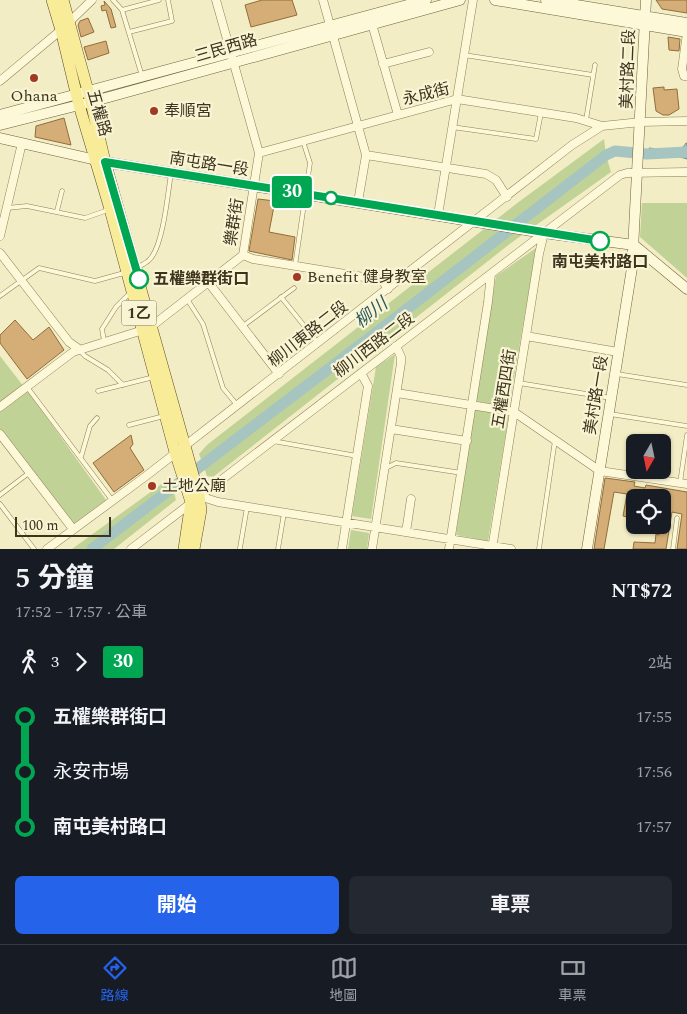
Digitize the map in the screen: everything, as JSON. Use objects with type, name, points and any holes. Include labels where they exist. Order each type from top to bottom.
[{"type":"main road","name":"五權路","points":[[52,0],[65,26],[90,97],[110,209],[132,270],[132,291],[148,328],[156,376],[166,416],[180,449]]},
{"type":"main road","name":"五權路","points":[[63,0],[65,26],[78,100],[101,161],[194,495]]},
{"type":"main road","name":"1乙","points":[[184,549],[194,495]]},
{"type":"main road","name":"1乙","points":[[194,495],[200,510],[194,549]]},
{"type":"street","points":[[0,81],[65,26],[92,0]]},
{"type":"street","name":"樂群街","points":[[0,407],[73,352],[148,328],[243,255],[259,153],[216,0]]},
{"type":"street","points":[[323,0],[366,155],[358,202]]},
{"type":"street","name":"三民西路","points":[[0,115],[90,97],[331,30],[426,0]]},
{"type":"street","name":"三民西路","points":[[331,30],[372,24],[460,0]]},
{"type":"street","points":[[438,215],[473,0]]},
{"type":"street","points":[[495,0],[645,21],[687,23]]},
{"type":"street","points":[[546,0],[687,32],[682,69],[684,76],[687,76]]},
{"type":"street","name":"美村路二段","points":[[638,168],[646,0]]},
{"type":"street","points":[[372,24],[398,115]]},
{"type":"street","points":[[383,64],[429,52]]},
{"type":"street","name":"三民西路","points":[[90,97],[142,77],[232,57]]},
{"type":"street","name":"三民西路","points":[[0,125],[78,100]]},
{"type":"street","name":"永成街","points":[[259,153],[456,100],[586,120],[602,126]]},
{"type":"street","name":"柳川東路二段","points":[[47,549],[146,476],[388,290],[572,145],[602,126],[641,122],[687,121]]},
{"type":"street","name":"南屯路一段","points":[[0,138],[101,161],[544,233]]},
{"type":"street","points":[[0,233],[22,143]]},
{"type":"street","points":[[366,155],[486,174],[496,180],[507,197]]},
{"type":"street","points":[[634,246],[638,168]]},
{"type":"street","name":"柳川西路二段","points":[[131,549],[194,495],[272,441],[620,174],[638,168],[687,172]]},
{"type":"street","points":[[544,233],[634,246],[687,289]]},
{"type":"street","name":"五權西四街","points":[[492,548],[539,254],[544,233]]},
{"type":"street","name":"美村路一段","points":[[587,549],[634,246]]},
{"type":"street","points":[[0,253],[69,342],[78,350]]},
{"type":"street","points":[[243,255],[253,259],[382,280],[388,290]]},
{"type":"street","points":[[450,549],[491,274]]},
{"type":"street","points":[[209,283],[278,374]]},
{"type":"street","points":[[526,336],[618,352]]},
{"type":"street","points":[[372,549],[401,357],[396,346]]},
{"type":"street","points":[[342,549],[368,386],[361,373]]},
{"type":"street","points":[[396,393],[514,412],[600,470],[683,484]]},
{"type":"street","points":[[391,429],[467,441]]},
{"type":"street","points":[[0,434],[73,529]]},
{"type":"street","points":[[194,495],[218,502],[247,507],[347,522],[492,548],[511,549]]},
{"type":"street","points":[[406,532],[411,499]]},
{"type":"lane","points":[[113,0],[122,10],[142,77]]},
{"type":"lane","points":[[122,10],[159,0]]},
{"type":"lane","points":[[129,32],[172,21],[168,0]]},
{"type":"lane","points":[[464,55],[593,75]]},
{"type":"lane","points":[[586,120],[595,65]]},
{"type":"lane","points":[[452,126],[536,139],[541,113]]},
{"type":"lane","points":[[295,266],[310,163],[303,141]]},
{"type":"lane","points":[[0,296],[39,268],[95,281],[132,270],[150,259],[163,221],[171,173]]},
{"type":"lane","points":[[57,211],[62,191]]},
{"type":"lane","points":[[6,208],[27,206],[85,218],[110,209]]},
{"type":"lane","points":[[243,326],[294,288]]},
{"type":"lane","points":[[104,341],[102,329],[116,307],[132,291]]},
{"type":"lane","points":[[281,297],[318,343]]},
{"type":"lane","points":[[187,299],[204,324],[223,388],[237,405]]},
{"type":"lane","points":[[78,350],[108,370],[123,385]]},
{"type":"lane","points":[[615,374],[687,385]]},
{"type":"lane","points":[[98,391],[156,376]]},
{"type":"lane","points":[[518,383],[611,398]]},
{"type":"lane","points":[[27,387],[112,500]]},
{"type":"lane","points":[[608,414],[687,426]]},
{"type":"lane","points":[[129,425],[166,416]]},
{"type":"lane","points":[[81,457],[90,426],[97,418]]},
{"type":"lane","points":[[683,484],[687,434]]},
{"type":"lane","points":[[539,549],[556,440]]},
{"type":"lane","points":[[272,441],[357,456]]},
{"type":"lane","points":[[384,469],[396,463],[462,473]]},
{"type":"lane","points":[[0,495],[30,472]]},
{"type":"lane","points":[[0,504],[34,549]]},
{"type":"lane","points":[[240,548],[247,507]]},
{"type":"lane","points":[[278,549],[284,513]]},
{"type":"lane","points":[[672,549],[677,518]]},
{"type":"green space","points":[[604,139],[611,172],[511,243],[213,477],[207,476],[199,454],[207,445],[516,204]]},
{"type":"green space","points":[[642,203],[687,203],[687,278],[640,237]]},
{"type":"green space","points":[[536,248],[509,407],[475,401],[496,276]]},
{"type":"green space","points":[[395,354],[371,519],[352,516],[376,367]]},
{"type":"green space","points":[[0,356],[24,387],[0,405]]},
{"type":"green space","points":[[27,390],[106,500],[71,526],[0,431],[0,410]]},
{"type":"green space","points":[[474,408],[509,414],[488,541],[456,535]]},
{"type":"green space","points":[[170,478],[176,500],[114,549],[72,549]]},
{"type":"green space","points":[[351,530],[369,533],[367,549],[348,549]]},
{"type":"water","points":[[686,143],[687,159],[677,156],[651,157],[649,148],[675,151]]},
{"type":"building","points":[[262,0],[292,0],[297,15],[251,27],[245,5]]},
{"type":"building","points":[[656,0],[687,0],[687,13],[662,9]]},
{"type":"building","points":[[104,1],[111,9],[116,27],[111,28],[106,10],[102,11],[101,6],[105,5]]},
{"type":"building","points":[[88,18],[94,32],[81,37],[78,25],[80,21]]},
{"type":"building","points":[[668,37],[680,39],[679,51],[669,50]]},
{"type":"building","points":[[106,41],[109,53],[88,60],[84,47]]},
{"type":"building","points":[[664,87],[664,90],[677,89],[679,109],[669,115],[663,115],[656,111],[653,88]]},
{"type":"building","points":[[64,118],[71,145],[35,137],[36,126]]},
{"type":"building","points":[[258,199],[275,201],[269,232],[295,237],[292,260],[249,251]]},
{"type":"building","points":[[15,320],[33,340],[49,327],[64,350],[27,379],[0,343],[0,335]]},
{"type":"building","points":[[131,435],[133,444],[130,448],[144,470],[114,492],[93,463]]},
{"type":"building","points":[[605,478],[635,482],[634,486],[645,488],[646,485],[669,489],[626,489],[626,494],[614,492],[604,549],[594,549]]},
{"type":"building","points":[[671,489],[687,492],[687,549],[677,549],[682,514],[672,512],[671,518]]},
{"type":"building","points":[[626,500],[626,517],[623,516]]},
{"type":"building","points":[[656,534],[668,534],[666,549],[633,549],[634,542],[655,543]]},
{"type":"waterway","name":"柳川","points":[[92,549],[606,155],[615,151],[647,154],[687,152]]},
{"type":"bus line","name":"30","points":[[139,279],[105,162],[600,241]]},
{"type":"place","name":"Ohana","points":[[34,78]]},
{"type":"place","name":"奉順宮","points":[[154,111]]},
{"type":"place","name":"南屯美村路口","points":[[600,241]]},
{"type":"place","name":"Benefit 健身教室","points":[[297,277]]},
{"type":"place","name":"五權樂群街口","points":[[139,279]]},
{"type":"place","name":"土地公廟","points":[[152,486]]}]
